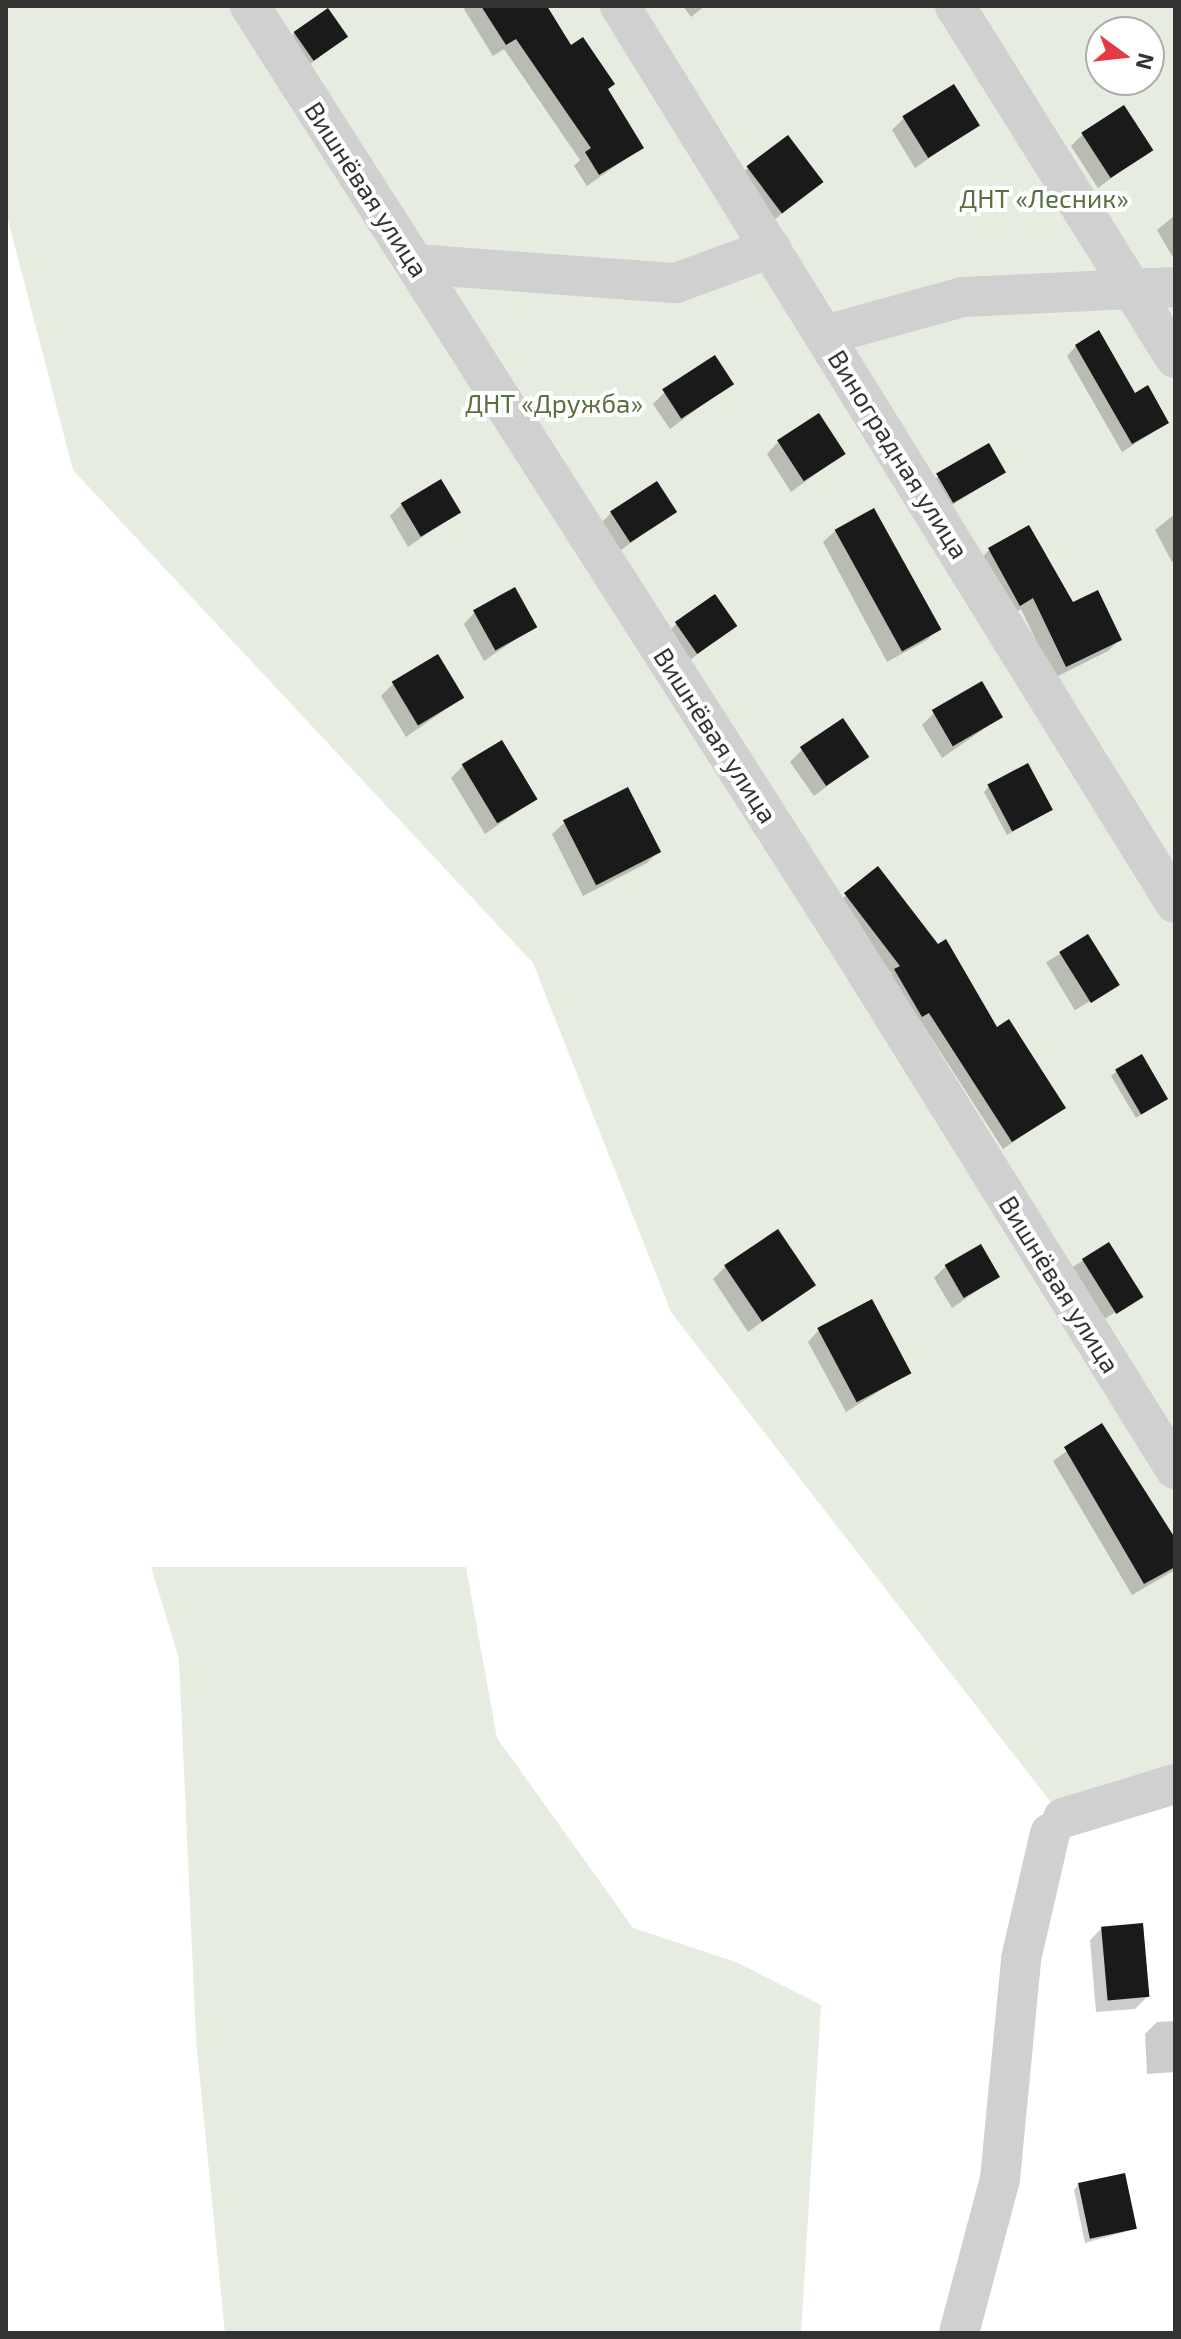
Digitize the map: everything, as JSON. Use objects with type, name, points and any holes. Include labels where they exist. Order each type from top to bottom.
[{"type":"street","name":"Вишнёвая улица","points":[[250,6],[854,952],[1175,1469]]},
{"type":"street","name":"Виноградная улица","points":[[620,6],[1175,903]]},
{"type":"street","points":[[955,6],[1175,358]]},
{"type":"street","points":[[415,264],[676,283],[771,248]]},
{"type":"street","points":[[825,335],[963,297],[1175,287]]},
{"type":"street","points":[[959,2333],[1000,2179],[1021,1959],[1057,1825],[1175,1784]]},
{"type":"green space","name":"ДНТ «Дружба»","points":[[6,6],[1175,6],[1175,1784],[1063,1818],[671,1312],[533,963],[73,470],[6,212]]},
{"type":"green space","points":[[151,1567],[466,1567],[497,1738],[633,1928],[738,1963],[821,2005],[801,2333],[225,2333],[196,2039],[179,1659]]},
{"type":"building","points":[[481,6],[547,6],[571,45],[583,37],[615,84],[608,89],[644,148],[599,175],[585,152],[591,148],[516,39],[506,45]]},
{"type":"building","points":[[328,8],[348,37],[314,61],[294,32]]},
{"type":"building","points":[[954,84],[980,126],[928,158],[902,116]]},
{"type":"building","points":[[1124,105],[1153,150],[1111,178],[1081,133]]},
{"type":"building","points":[[788,135],[824,182],[782,213],[746,166]]},
{"type":"building","points":[[1099,330],[1135,393],[1148,385],[1169,423],[1132,444],[1075,345]]},
{"type":"building","points":[[715,355],[734,384],[681,419],[662,389]]},
{"type":"building","points":[[819,413],[846,454],[804,481],[777,440]]},
{"type":"building","points":[[989,443],[1006,472],[953,503],[936,474]]},
{"type":"building","points":[[441,479],[461,512],[421,537],[401,503]]},
{"type":"building","points":[[657,481],[677,512],[630,543],[610,511]]},
{"type":"building","points":[[874,508],[941,630],[902,651],[835,530]]},
{"type":"building","points":[[1029,525],[1073,602],[1098,590],[1122,640],[1066,667],[1033,598],[1020,606],[988,548]]},
{"type":"building","points":[[515,587],[537,627],[495,651],[473,610]]},
{"type":"building","points":[[715,594],[737,626],[697,654],[675,622]]},
{"type":"building","points":[[438,654],[464,698],[418,726],[392,682]]},
{"type":"building","points":[[982,681],[1003,717],[953,746],[932,710]]},
{"type":"building","points":[[843,718],[869,757],[826,786],[800,747]]},
{"type":"building","points":[[502,740],[538,799],[497,823],[462,764]]},
{"type":"building","points":[[1028,763],[1053,810],[1012,831],[987,785]]},
{"type":"building","points":[[628,787],[661,852],[596,885],[563,820]]},
{"type":"building","points":[[878,866],[938,944],[946,939],[997,1027],[1009,1019],[1066,1108],[1012,1142],[929,1013],[922,1017],[894,969],[900,966],[844,893]]},
{"type":"building","points":[[1088,934],[1120,985],[1091,1003],[1059,952]]},
{"type":"building","points":[[1142,1054],[1168,1099],[1141,1115],[1115,1070]]},
{"type":"building","points":[[778,1229],[816,1285],[762,1322],[724,1265]]},
{"type":"building","points":[[1109,1242],[1143,1297],[1116,1314],[1082,1259]]},
{"type":"building","points":[[981,1244],[1000,1277],[964,1298],[945,1265]]},
{"type":"building","points":[[872,1299],[911,1373],[857,1402],[817,1328]]},
{"type":"building","points":[[1102,1423],[1175,1538],[1175,1567],[1144,1584],[1064,1447]]},
{"type":"building","points":[[1143,1923],[1149,1997],[1108,2000],[1101,1927]]},
{"type":"building","points":[[1125,2173],[1137,2229],[1090,2239],[1078,2183]]},
{"type":"park label","name":"ДНТ «Лесник»","points":[[1044,198]]}]
